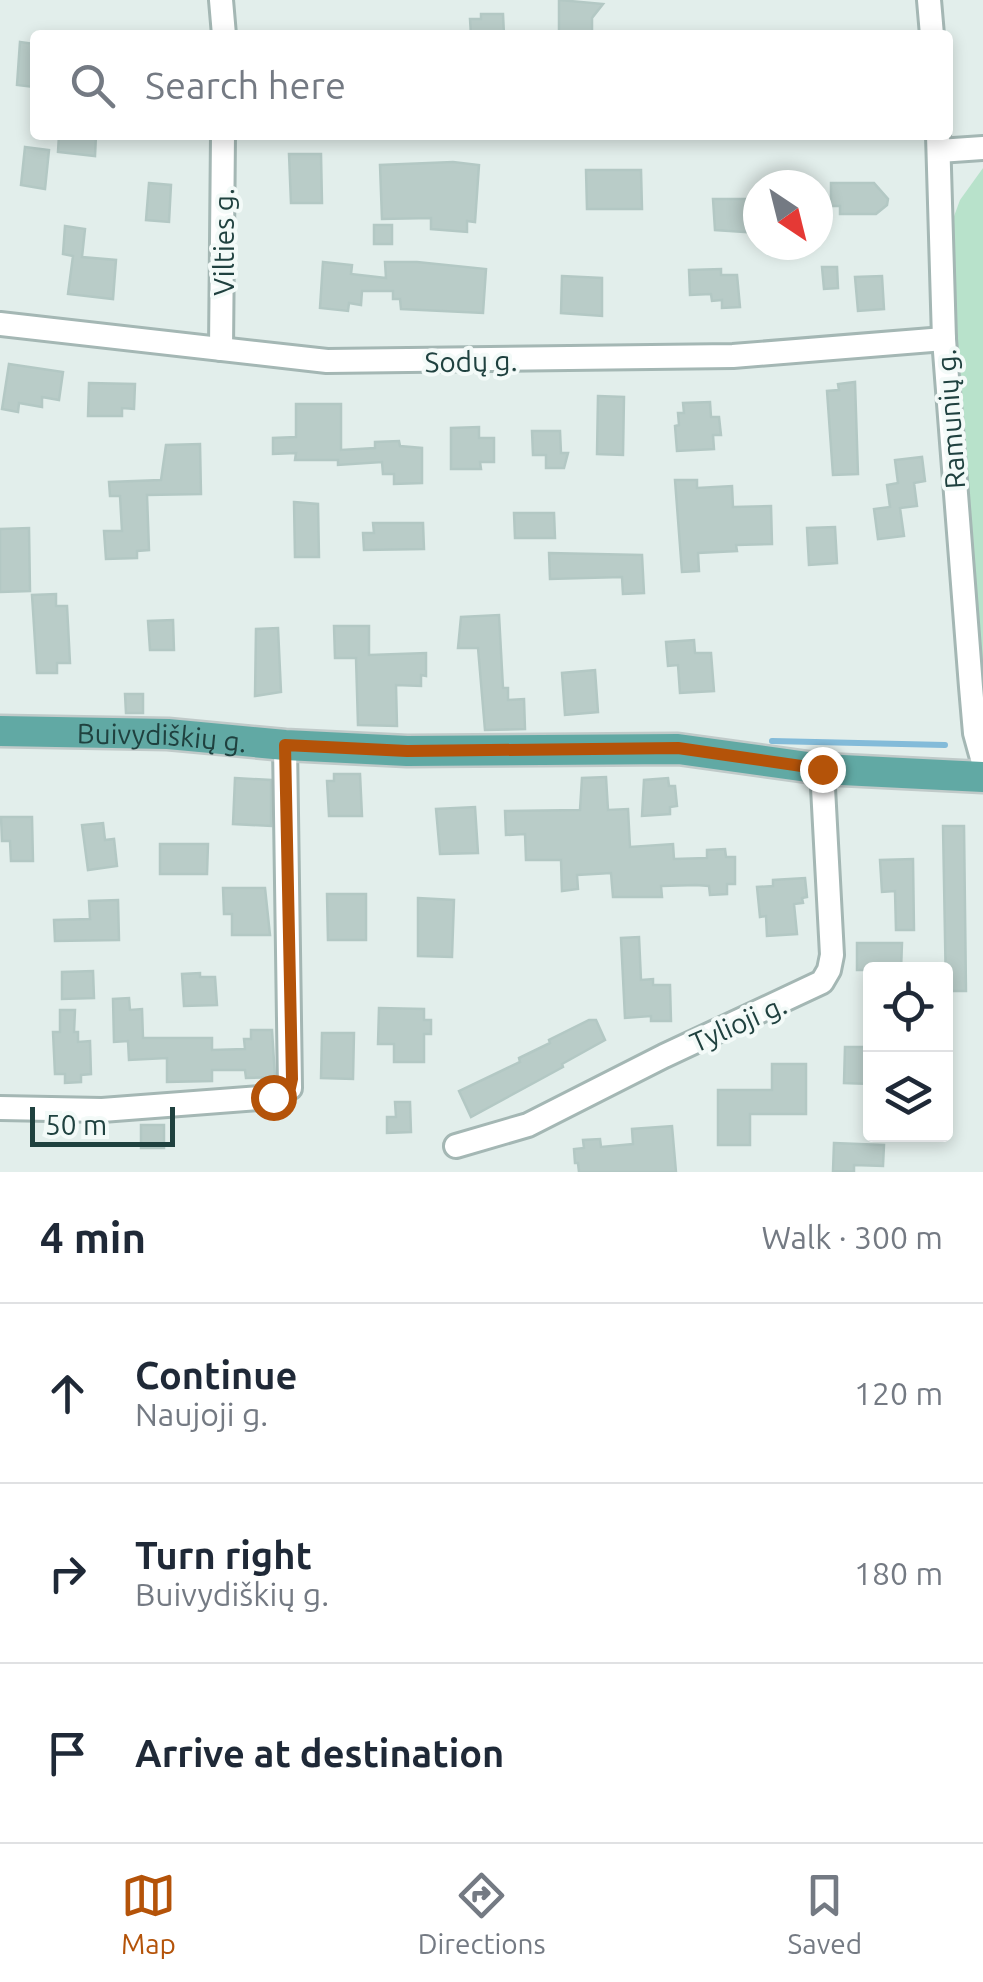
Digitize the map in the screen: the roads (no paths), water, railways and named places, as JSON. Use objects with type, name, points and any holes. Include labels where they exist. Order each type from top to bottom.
[{"type":"main road","name":"Buivydiškių g.","points":[[0,731],[168,734],[407,751],[678,748],[822,769],[983,777]]},
{"type":"street","points":[[221,0],[224,30]]},
{"type":"street","points":[[929,0],[932,30]]},
{"type":"street","name":"Vilties g.","points":[[221,349],[223,140]]},
{"type":"street","points":[[939,143],[983,148]]},
{"type":"street","name":"Ramunių g.","points":[[939,143],[944,339],[971,688],[983,762]]},
{"type":"street","name":"Sodų g.","points":[[0,324],[327,361],[733,356],[944,339]]},
{"type":"street","points":[[0,1108],[102,1110],[273,1097],[290,1088],[285,745]]},
{"type":"street","name":"Tylioji g.","points":[[456,1146],[528,1125],[822,982],[832,955],[822,769]]},
{"type":"waterway","points":[[772,741],[945,745]]}]
